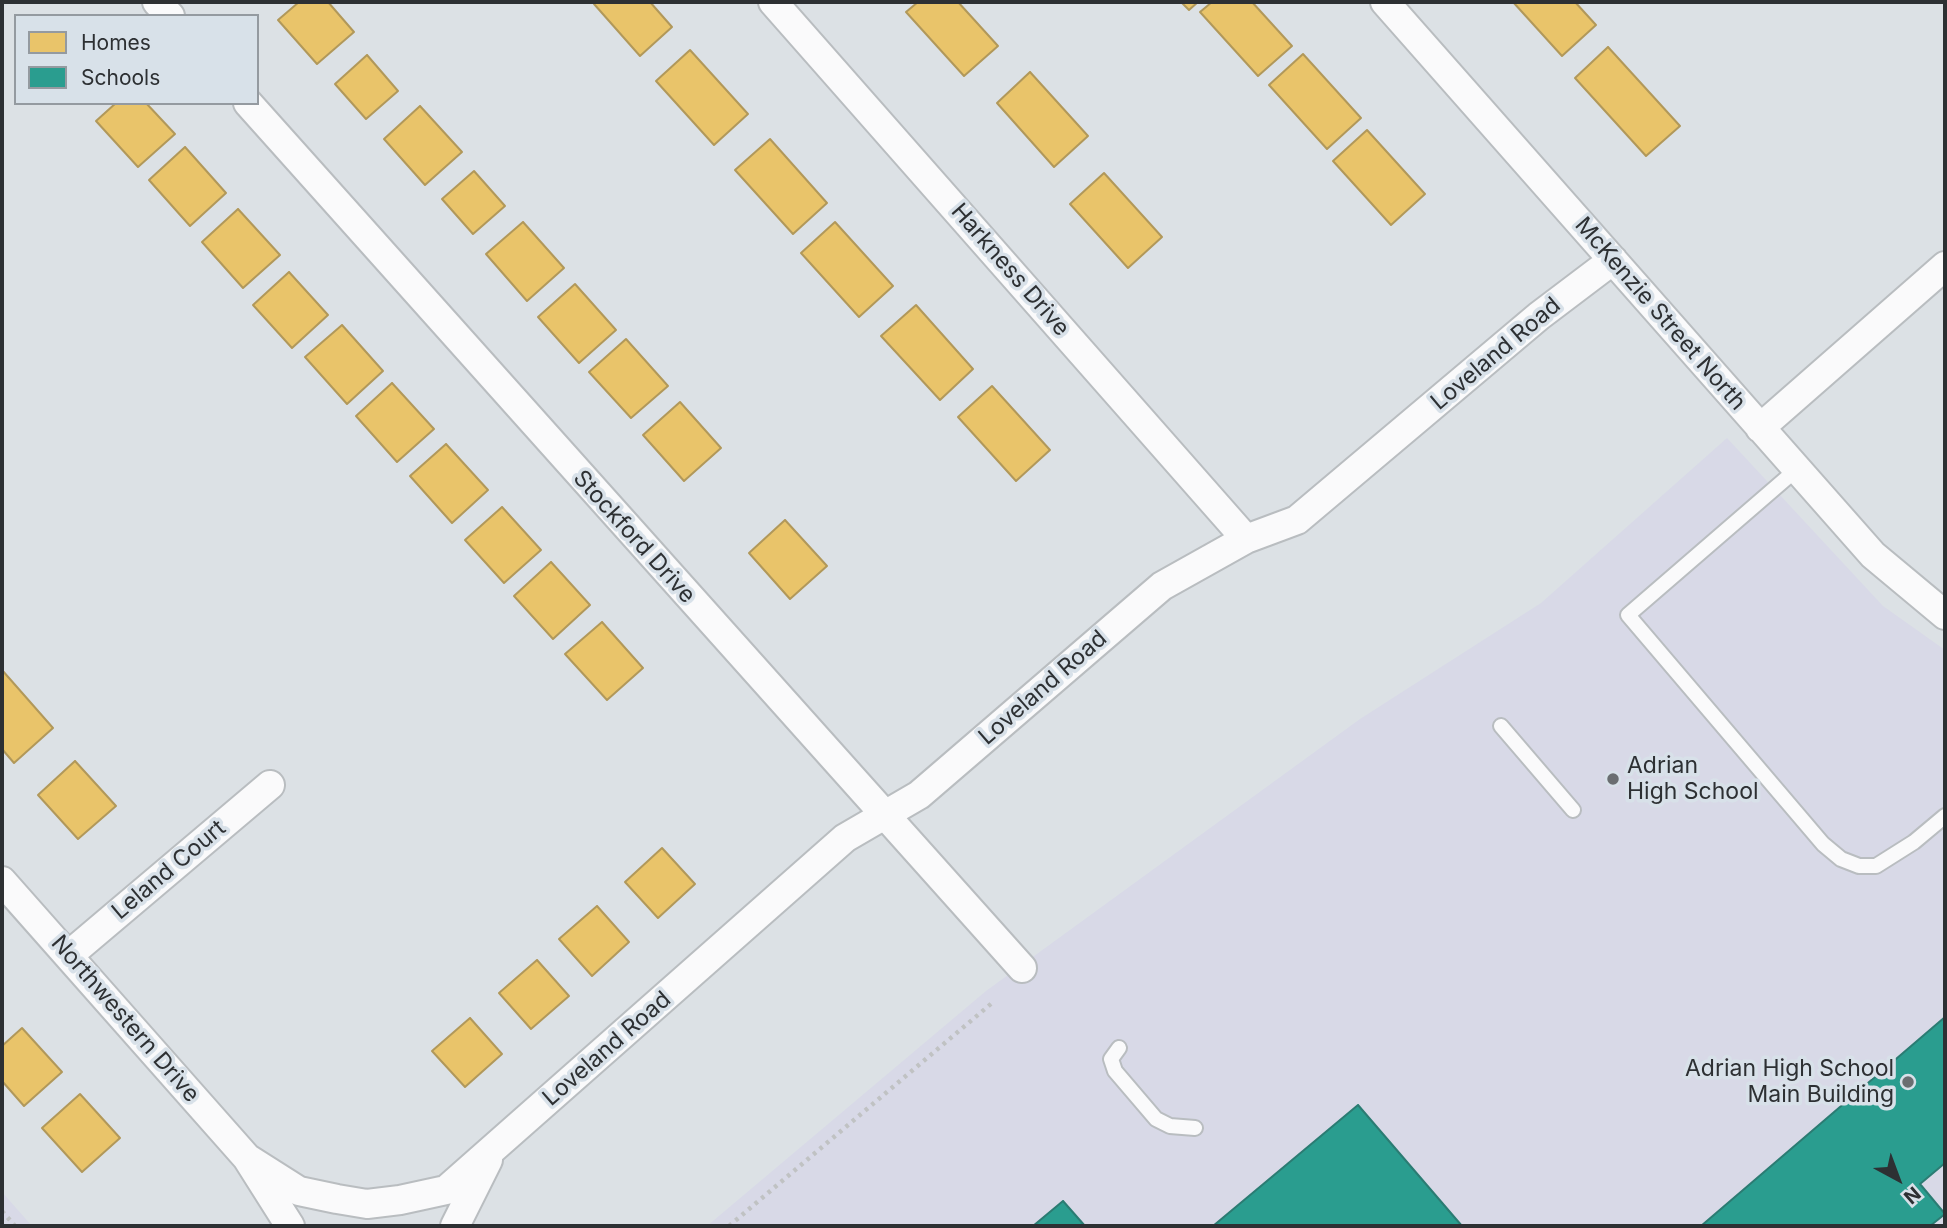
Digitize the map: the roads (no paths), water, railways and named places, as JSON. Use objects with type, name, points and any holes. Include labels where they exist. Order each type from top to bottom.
[{"type":"street","name":"Harkness Drive","points":[[773,2],[1246,539]]},
{"type":"street","name":"McKenzie Street North","points":[[1385,2],[1873,555],[1945,615]]},
{"type":"street","name":"Stockford Drive","points":[[250,105],[1022,968]]},
{"type":"street","name":"Loveland Road","points":[[495,1147],[845,838],[919,794],[1162,586],[1246,539],[1297,520],[1539,316],[1613,260]]},
{"type":"street","points":[[1760,428],[1945,266]]},
{"type":"street","name":"Leland Court","points":[[69,955],[270,785]]},
{"type":"street","name":"Northwestern Drive","points":[[2,881],[247,1158],[290,1226]]},
{"type":"street","points":[[455,1226],[495,1147]]},
{"type":"street","name":"Northwestern Drive","points":[[247,1158],[299,1191],[367,1204],[446,1190],[495,1147]]},
{"type":"lane","points":[[1797,470],[1628,615],[1823,844],[1841,859],[1859,866],[1877,866],[1914,842],[1945,816]]},
{"type":"lane","points":[[1501,726],[1573,810]]},
{"type":"lane","points":[[1119,1048],[1111,1059],[1115,1071],[1156,1119],[1170,1126],[1195,1128]]},
{"type":"place","name":"Adrian High School","points":[[1613,779]]},
{"type":"place","name":"Adrian High School Main Building","points":[[1908,1082]]}]
